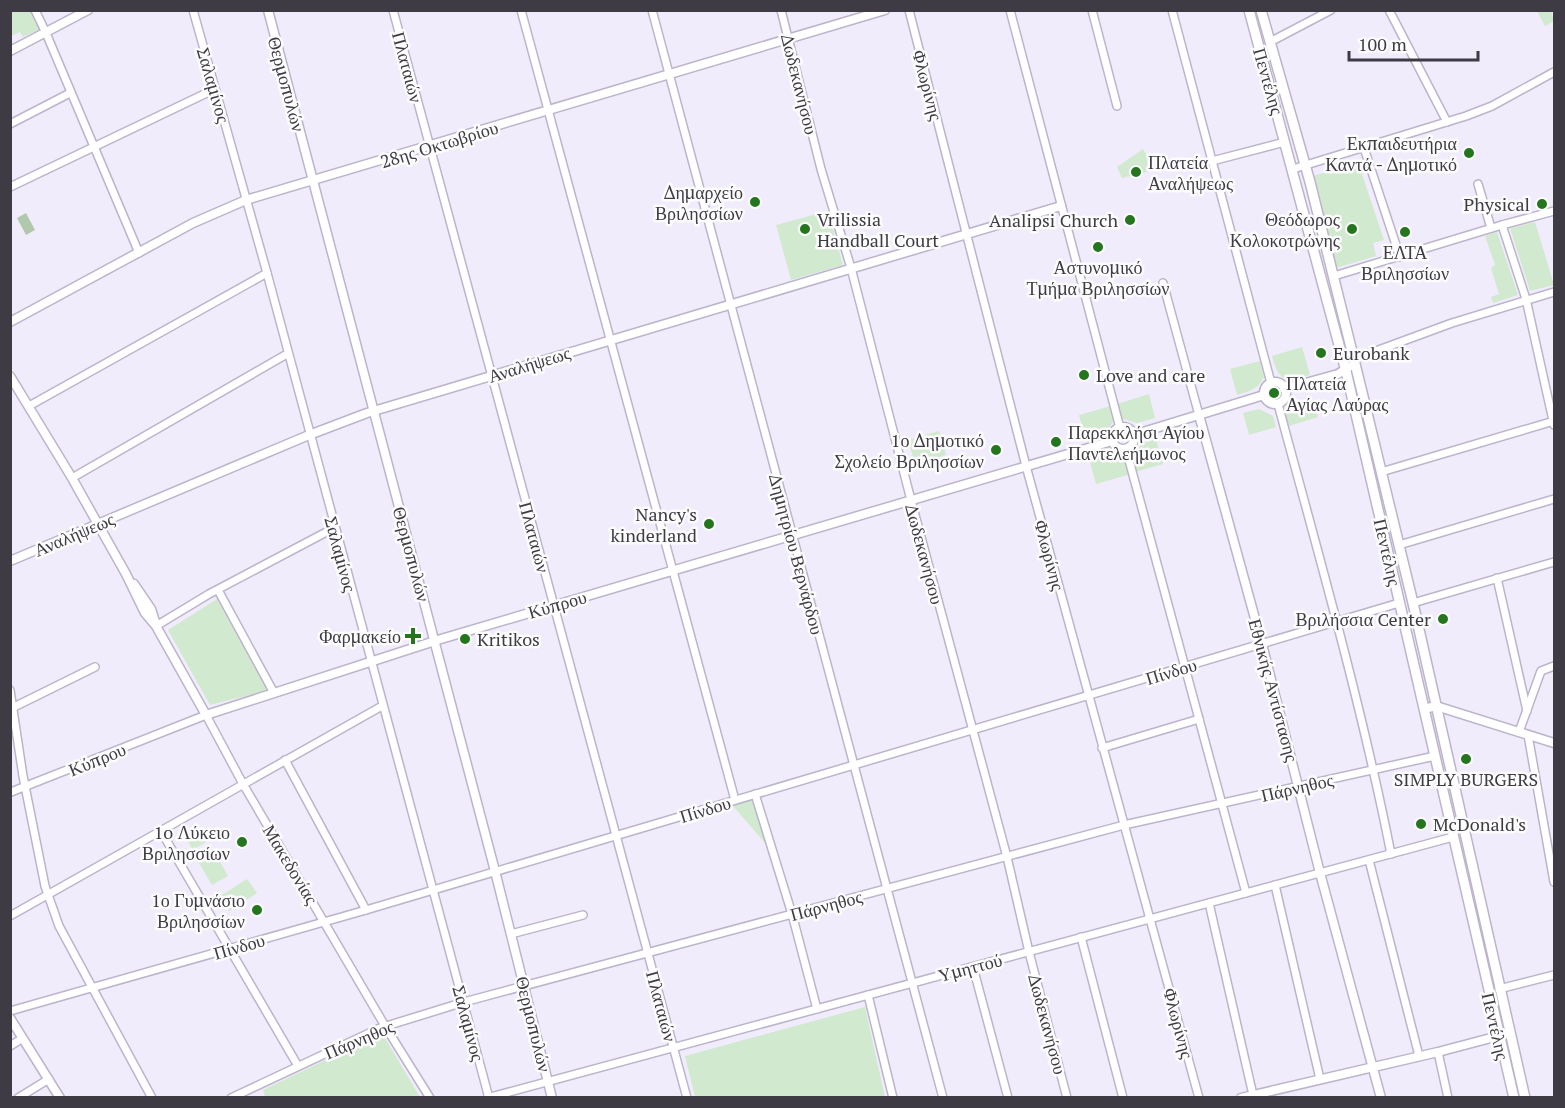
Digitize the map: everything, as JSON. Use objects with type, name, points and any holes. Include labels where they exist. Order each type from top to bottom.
[{"type":"main road","name":"Πεντέλης","points":[[1249,10],[1346,371],[1514,1098]]},
{"type":"main road","name":"Πεντέλης","points":[[1261,10],[1334,276],[1413,603],[1525,1098]]},
{"type":"street","points":[[35,10],[139,253]]},
{"type":"street","points":[[10,51],[88,10]]},
{"type":"street","name":"Σαλαμίνος","points":[[193,10],[267,273],[488,1097]]},
{"type":"street","name":"Θερμοπυλών","points":[[268,10],[435,640],[552,1098]]},
{"type":"street","name":"Πλαταιών","points":[[393,10],[687,1098]]},
{"type":"street","points":[[521,10],[735,800]]},
{"type":"street","name":"Δημητρίου Βερνάρδου","points":[[652,10],[942,1098]]},
{"type":"street","name":"Δωδεκανήσου","points":[[781,10],[821,169],[851,268],[1007,856],[1067,1098]]},
{"type":"street","name":"28ης Οκτωβρίου","points":[[10,322],[193,223],[246,200],[885,10]]},
{"type":"street","name":"Φλωρίνης","points":[[909,10],[1026,466],[1199,1098]]},
{"type":"street","points":[[1010,10],[1120,428]]},
{"type":"street","points":[[1092,10],[1117,106]]},
{"type":"street","points":[[1172,10],[1271,383]]},
{"type":"street","points":[[1270,42],[1330,10]]},
{"type":"street","points":[[1389,10],[1447,122]]},
{"type":"street","points":[[1293,169],[1492,106],[1554,72]]},
{"type":"street","points":[[10,187],[215,89]]},
{"type":"street","points":[[10,124],[70,93]]},
{"type":"street","points":[[1212,161],[1285,142]]},
{"type":"street","points":[[1364,148],[1400,257]]},
{"type":"street","points":[[1478,184],[1491,228]]},
{"type":"street","name":"Αναλήψεως","points":[[10,561],[309,435],[374,411],[1061,206]]},
{"type":"street","points":[[1334,276],[1554,211]]},
{"type":"street","points":[[1381,472],[1554,422],[1526,299],[1502,225]]},
{"type":"street","points":[[28,406],[267,273]]},
{"type":"street","name":"Εθνικής Αντίστασης","points":[[1163,283],[1262,644],[1320,873],[1381,1098]]},
{"type":"street","points":[[1284,389],[1346,371],[1354,359],[1526,299],[1554,292]]},
{"type":"street","points":[[72,478],[287,354]]},
{"type":"street","name":"Μακεδονίας","points":[[10,376],[72,478],[126,574],[151,609],[156,626],[243,784],[430,1098]]},
{"type":"street","points":[[1264,395],[1266,387],[1271,383],[1278,383],[1284,389],[1284,398],[1278,404]]},
{"type":"street","points":[[1133,435],[1264,395]]},
{"type":"street","points":[[1264,395],[1271,403],[1278,404]]},
{"type":"street","points":[[1278,404],[1373,769],[1391,854]]},
{"type":"street","points":[[1120,428],[1128,429],[1133,435],[1133,443],[1126,449],[1119,449],[1112,441],[1114,431],[1120,428]]},
{"type":"street","name":"Κύπρου","points":[[11,792],[206,715],[435,640],[1112,441]]},
{"type":"street","points":[[1126,449],[1246,893]]},
{"type":"street","points":[[1399,545],[1554,499]]},
{"type":"street","points":[[156,626],[334,528]]},
{"type":"street","points":[[1413,603],[1554,562]]},
{"type":"street","points":[[1497,578],[1527,711]]},
{"type":"street","points":[[218,590],[274,693]]},
{"type":"street","name":"Πίνδου","points":[[10,1011],[326,922],[1399,603]]},
{"type":"street","points":[[1554,666],[1540,670],[1527,711],[1524,734],[1554,882]]},
{"type":"street","points":[[12,708],[95,668]]},
{"type":"street","points":[[10,690],[25,787],[47,895],[59,926],[152,1098]]},
{"type":"street","points":[[10,916],[382,706]]},
{"type":"street","points":[[1424,709],[1436,706],[1554,743]]},
{"type":"street","points":[[1102,748],[1200,719]]},
{"type":"street","name":"Πάρνηθος","points":[[231,1098],[386,1026],[464,1002],[1124,825],[1434,756]]},
{"type":"street","points":[[285,760],[366,910]]},
{"type":"street","points":[[755,794],[818,1008]]},
{"type":"street","points":[[161,831],[298,1066]]},
{"type":"street","name":"Υμηττού","points":[[488,1097],[1453,837]]},
{"type":"street","points":[[1369,860],[1419,1056]]},
{"type":"street","points":[[1275,885],[1320,1079]]},
{"type":"street","points":[[1209,903],[1253,1095]]},
{"type":"street","points":[[511,934],[583,915]]},
{"type":"street","points":[[1081,937],[1123,1098]]},
{"type":"street","points":[[974,966],[1008,1098]]},
{"type":"street","points":[[1499,989],[1554,975]]},
{"type":"street","points":[[868,995],[893,1098]]},
{"type":"street","points":[[10,1018],[60,1098]]},
{"type":"street","points":[[1241,1098],[1509,1034]]},
{"type":"street","points":[[10,1046],[23,1038]]},
{"type":"street","points":[[1438,1052],[1448,1098]]},
{"type":"street","points":[[18,1098],[49,1079]]},
{"type":"shaded area","points":[[11,10],[31,11],[40,29],[23,37],[20,32],[11,36]]},
{"type":"shaded area","points":[[1537,11],[1551,11],[1554,21],[1545,26]]},
{"type":"shaded area","points":[[1143,149],[1155,170],[1122,178],[1117,167]]},
{"type":"shaded area","points":[[1358,162],[1384,240],[1373,243],[1376,256],[1336,268],[1313,176]]},
{"type":"shaded area","points":[[828,211],[843,265],[791,280],[776,225]]},
{"type":"shaded area","points":[[26,213],[35,230],[26,235],[17,218]]},
{"type":"shaded area","points":[[1535,222],[1554,285],[1530,291],[1510,228]]},
{"type":"shaded area","points":[[1497,232],[1518,295],[1493,303],[1491,297],[1499,294],[1491,268],[1495,265],[1485,236]]},
{"type":"shaded area","points":[[1302,347],[1310,375],[1294,379],[1284,378],[1277,371],[1272,356]]},
{"type":"shaded area","points":[[1260,361],[1264,377],[1262,381],[1253,389],[1237,395],[1230,369]]},
{"type":"shaded area","points":[[1149,394],[1155,418],[1137,423],[1120,418],[1117,404]]},
{"type":"shaded area","points":[[1290,404],[1297,413],[1316,408],[1318,417],[1289,426],[1285,414]]},
{"type":"shaded area","points":[[1111,406],[1114,420],[1106,434],[1086,440],[1079,415]]},
{"type":"shaded area","points":[[1259,409],[1273,416],[1276,427],[1249,435],[1243,413]]},
{"type":"shaded area","points":[[939,431],[946,455],[915,464],[908,440]]},
{"type":"shaded area","points":[[1156,439],[1163,464],[1135,472],[1131,459],[1142,443]]},
{"type":"shaded area","points":[[1112,453],[1127,460],[1131,474],[1096,484],[1089,459]]},
{"type":"shaded area","points":[[217,599],[269,690],[210,705],[168,630]]},
{"type":"shaded area","points":[[752,800],[766,844],[733,806]]},
{"type":"shaded area","points":[[207,827],[213,837],[193,850],[187,840]]},
{"type":"shaded area","points":[[212,848],[228,876],[212,885],[196,858]]},
{"type":"shaded area","points":[[247,879],[257,893],[229,911],[220,896]]},
{"type":"shaded area","points":[[865,1007],[885,1097],[695,1097],[685,1056]]},
{"type":"shaded area","points":[[382,1033],[420,1097],[265,1097],[263,1090]]},
{"type":"place","name":"Εκπαιδευτήρια Καντά - Δημοτικό","points":[[1469,153]]},
{"type":"place","name":"Πλατεία Αναλήψεως","points":[[1136,172]]},
{"type":"place","name":"Δημαρχείο Βριλησσίων","points":[[755,202]]},
{"type":"place","name":"Physical","points":[[1542,204]]},
{"type":"place","name":"Analipsi Church","points":[[1130,220]]},
{"type":"place","name":"Vrilissia Handball Court","points":[[805,229]]},
{"type":"place","name":"Θεόδωρος Κολοκοτρώνης","points":[[1352,229]]},
{"type":"place","name":"ΕΛΤΑ Βριλησσίων","points":[[1405,232]]},
{"type":"place","name":"Αστυνομικό Τμήμα Βριλησσίων","points":[[1098,247]]},
{"type":"place","name":"Eurobank","points":[[1321,353]]},
{"type":"place","name":"Love and care","points":[[1084,375]]},
{"type":"place","name":"Πλατεία Αγίας Λαύρας","points":[[1274,393]]},
{"type":"place","name":"Παρεκκλήσι Αγίου Παντελεήμωνος","points":[[1056,442]]},
{"type":"place","name":"1ο Δημοτικό Σχολείο Βριλησσίων","points":[[996,450]]},
{"type":"place","name":"Nancy's kinderland","points":[[709,524]]},
{"type":"place","name":"Βριλήσσια Center","points":[[1443,619]]},
{"type":"place","name":"Φαρμακείο","points":[[413,636]]},
{"type":"place","name":"Kritikos","points":[[465,639]]},
{"type":"place","name":"SIMPLY BURGERS","points":[[1466,759]]},
{"type":"place","name":"McDonald's","points":[[1421,824]]},
{"type":"place","name":"1o Λύκειο Βριλησσίων","points":[[242,842]]},
{"type":"place","name":"1ο Γυμνάσιο Βριλησσίων","points":[[257,910]]}]
